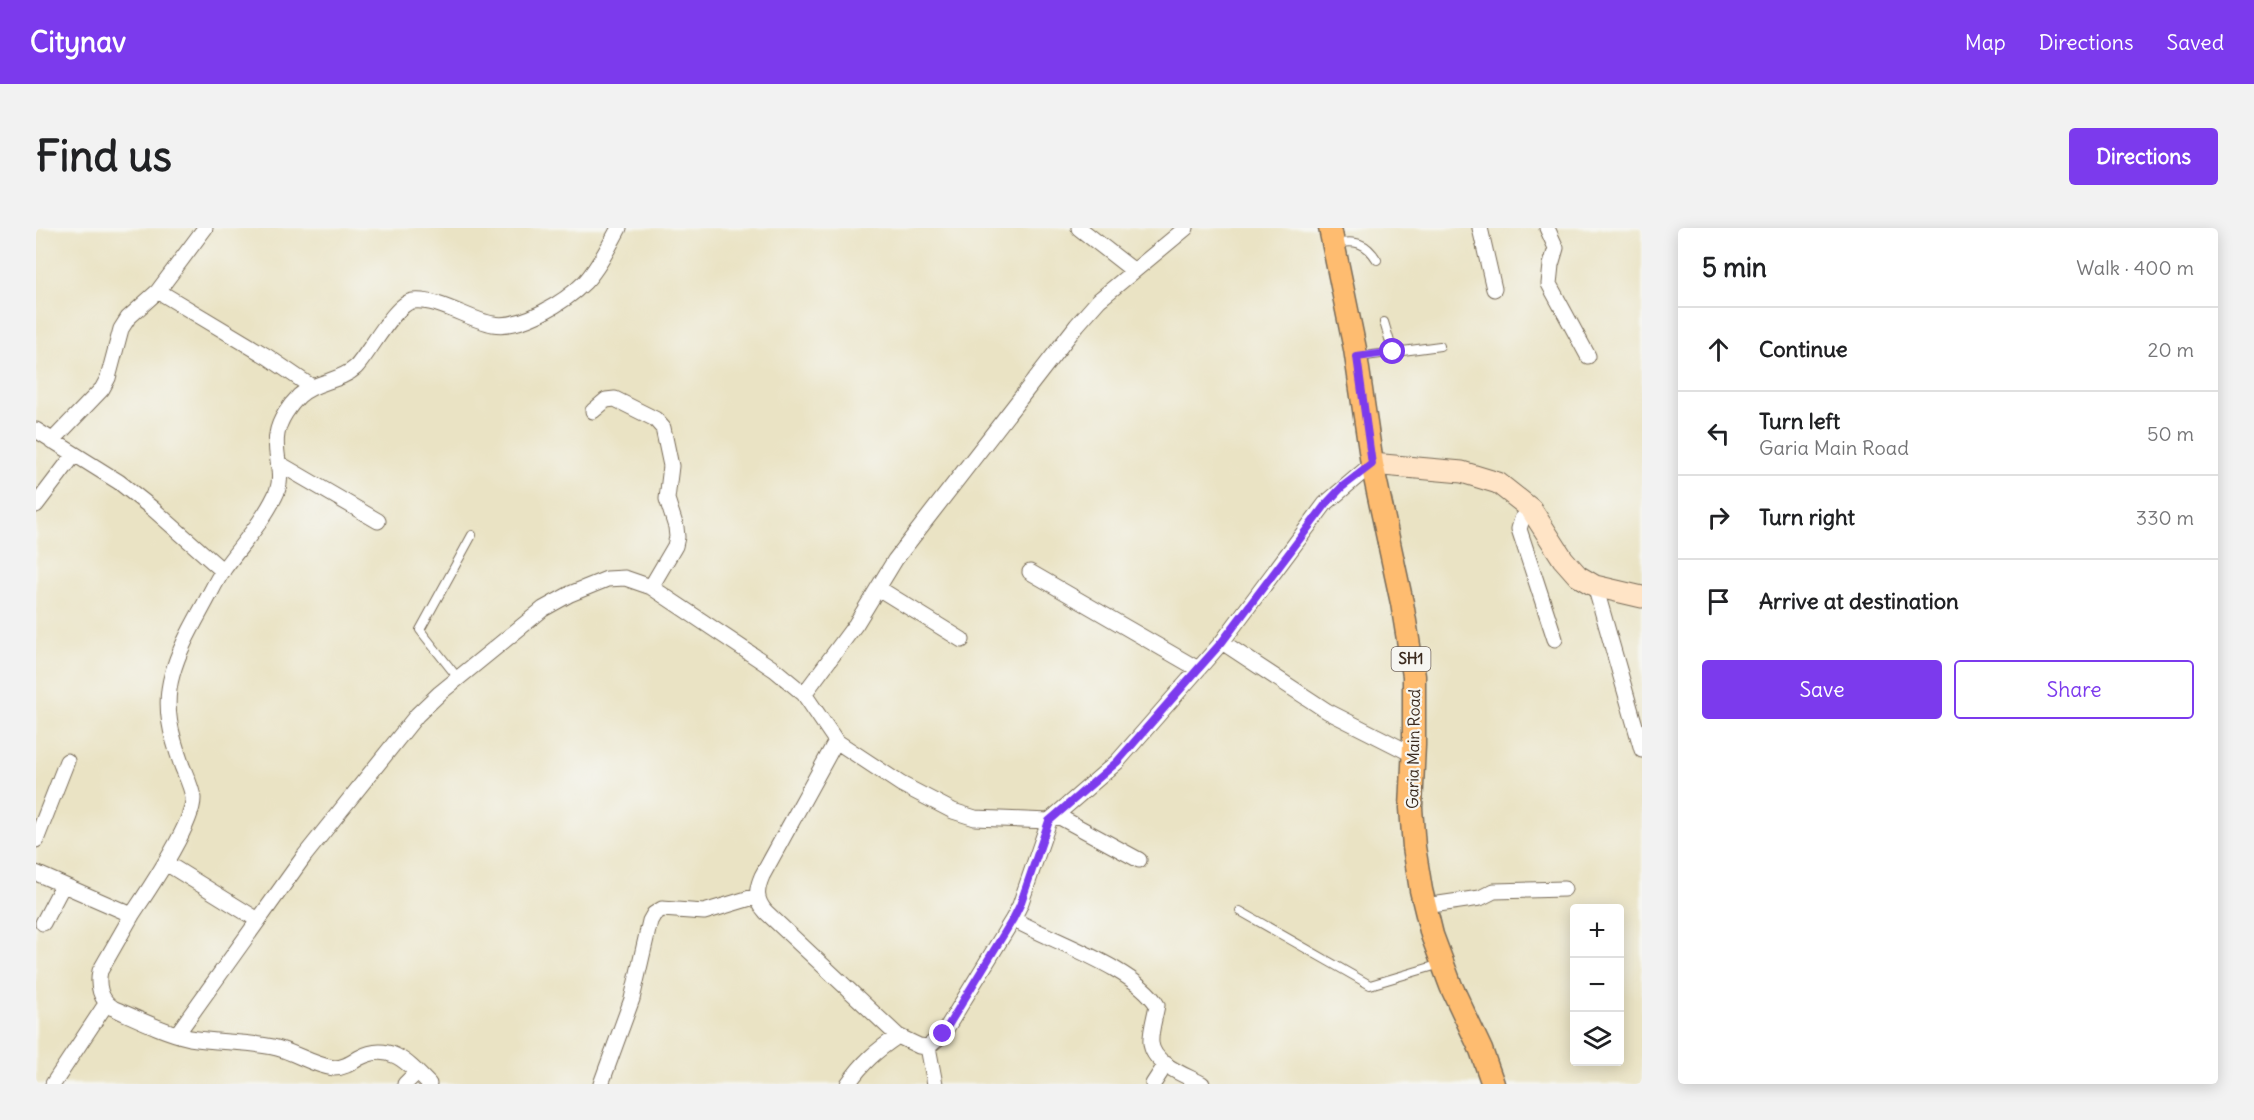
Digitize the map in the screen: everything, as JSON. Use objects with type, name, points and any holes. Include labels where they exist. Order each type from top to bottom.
[{"type":"main road","name":"Garia Main Road","points":[[1332,236],[1357,357],[1372,464],[1402,603],[1414,676],[1412,808],[1414,847],[1425,906],[1443,964],[1481,1050],[1493,1084]]},
{"type":"main road","points":[[1372,464],[1462,472],[1498,483],[1531,509],[1570,568],[1578,576],[1595,586],[1642,597]]},
{"type":"street","points":[[52,441],[102,389],[108,378],[121,329],[128,318],[158,291],[205,228]]},
{"type":"street","points":[[429,1084],[401,1058],[387,1052],[371,1052],[345,1066],[334,1068],[263,1045],[192,1038],[177,1034],[106,1004],[99,987],[100,971],[132,915],[166,863],[191,812],[193,799],[170,729],[168,705],[171,677],[180,648],[223,571],[260,522],[275,496],[280,484],[277,433],[282,420],[301,394],[353,369],[399,309],[411,301],[425,301],[494,325],[521,323],[554,305],[585,282],[619,228]]},
{"type":"street","points":[[1079,228],[1134,271]]},
{"type":"street","points":[[804,694],[856,624],[895,560],[1077,325],[1099,300],[1186,228]]},
{"type":"street","points":[[1480,228],[1494,289]]},
{"type":"street","points":[[1547,228],[1556,248],[1549,284],[1588,356]]},
{"type":"street","points":[[158,291],[268,357],[312,387]]},
{"type":"street","points":[[593,411],[606,400],[615,399],[655,419],[663,428],[670,466],[667,499],[677,537],[675,546],[651,587]]},
{"type":"street","points":[[36,430],[118,482],[153,509],[223,571]]},
{"type":"street","points":[[36,505],[74,455]]},
{"type":"street","points":[[280,464],[378,521]]},
{"type":"street","points":[[836,741],[762,876],[757,896],[760,906],[898,1036],[919,1046],[928,1047],[943,1034],[1013,919],[1052,818],[1117,762],[1222,642],[1326,504],[1342,487],[1372,464]]},
{"type":"street","points":[[1531,509],[1522,519],[1519,529],[1555,639]]},
{"type":"street","points":[[1030,572],[1198,669]]},
{"type":"street","points":[[177,1034],[304,855],[417,715],[458,678],[543,609],[570,594],[607,579],[626,578],[651,587],[775,670],[804,694],[836,741],[901,784],[953,811],[975,818],[1052,818],[1139,860]]},
{"type":"street","points":[[1595,586],[1642,750]]},
{"type":"street","points":[[878,588],[962,640]]},
{"type":"street","points":[[1222,642],[1327,711],[1414,755]]},
{"type":"street","points":[[36,840],[67,761]]},
{"type":"street","points":[[166,863],[258,920]]},
{"type":"street","points":[[36,873],[132,915]]},
{"type":"street","points":[[43,923],[63,885]]},
{"type":"street","points":[[1425,906],[1480,898],[1494,891],[1564,889]]},
{"type":"street","points":[[601,1084],[632,999],[650,921],[654,914],[662,909],[704,912],[757,896]]},
{"type":"street","points":[[1013,919],[1032,930],[1098,959],[1140,986],[1152,997],[1156,1005],[1150,1041],[1153,1051],[1166,1064],[1202,1084]]},
{"type":"street","points":[[53,1084],[106,1004]]},
{"type":"street","points":[[848,1084],[873,1053],[898,1036]]},
{"type":"street","points":[[928,1047],[934,1084]]},
{"type":"street","points":[[1153,1084],[1166,1064]]},
{"type":"street","points":[[405,1084],[417,1072]]},
{"type":"lane","points":[[1332,236],[1363,244],[1371,249],[1377,260]]},
{"type":"lane","points":[[1384,322],[1393,352]]},
{"type":"lane","points":[[1357,357],[1440,346]]},
{"type":"lane","points":[[458,678],[420,630],[472,535]]},
{"type":"lane","points":[[1240,911],[1370,985],[1443,964]]},
{"type":"route","points":[[943,1034],[1020,905],[1049,821],[1117,762],[1222,642],[1326,504],[1342,487],[1372,464],[1357,357],[1393,352]]}]
